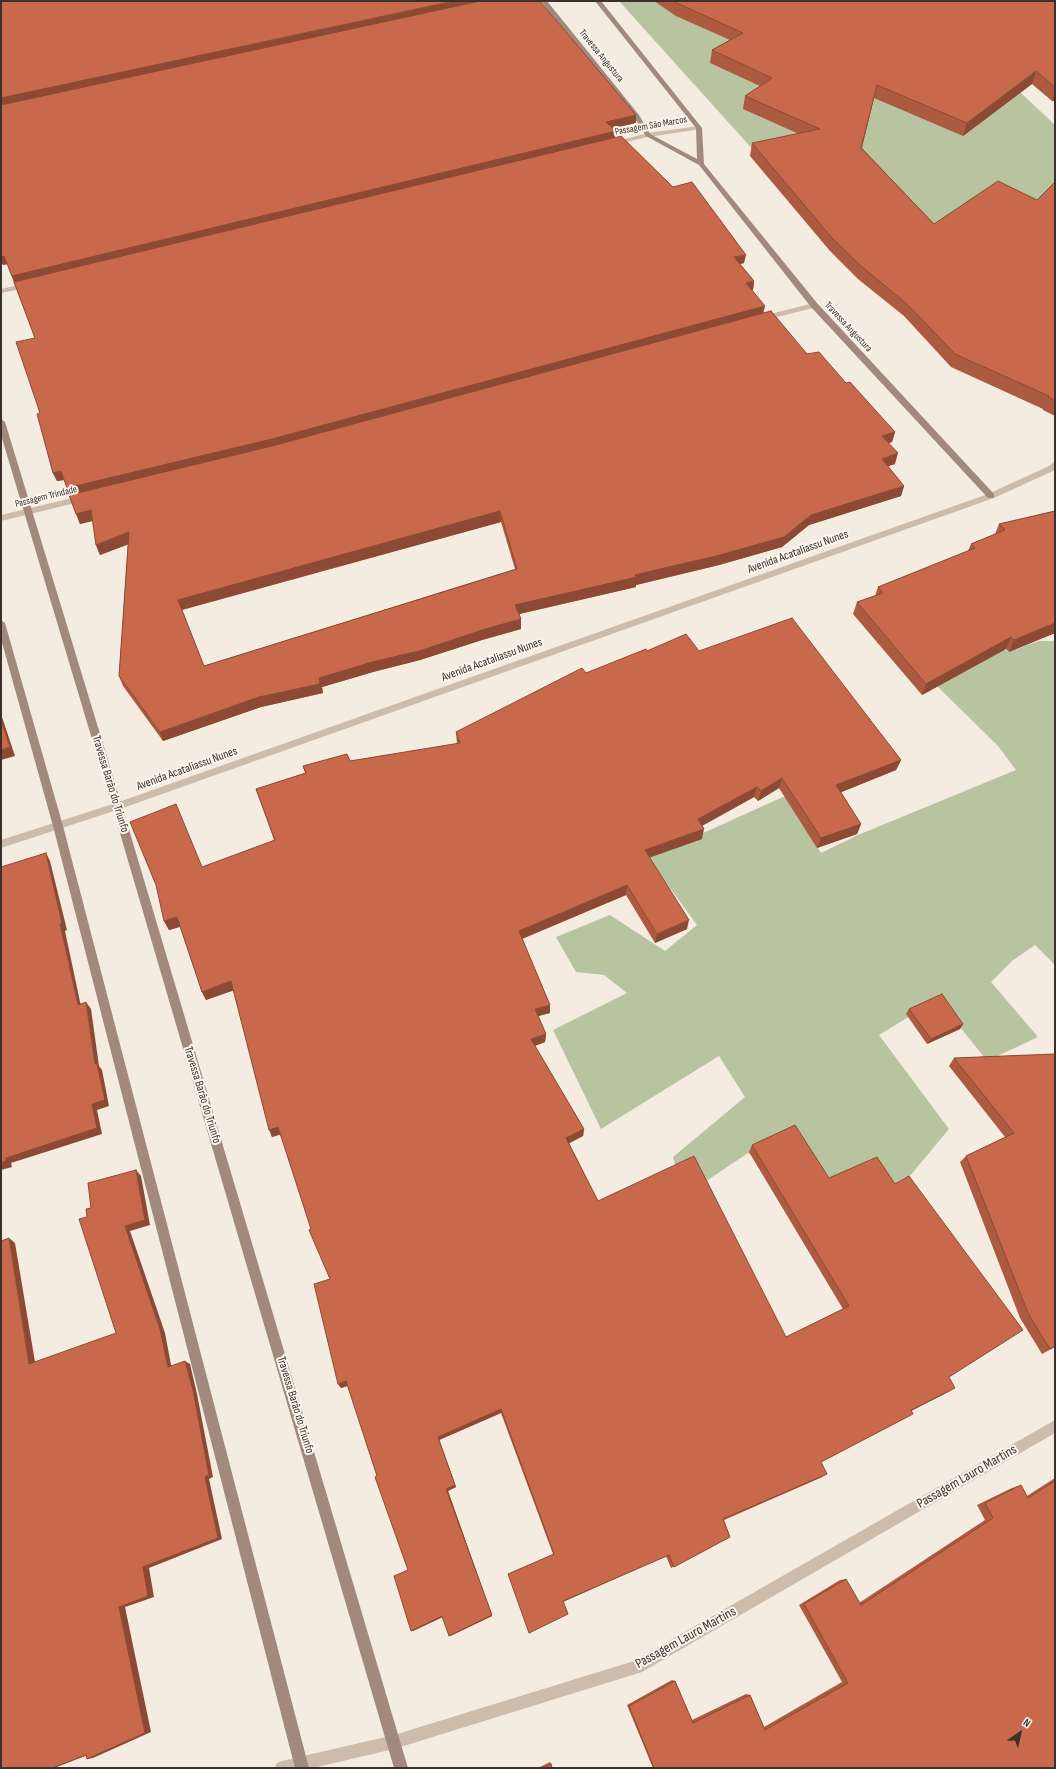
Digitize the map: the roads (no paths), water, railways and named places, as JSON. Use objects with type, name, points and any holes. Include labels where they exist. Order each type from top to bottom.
[{"type":"street","name":"Travessa Angustura","points":[[544,1],[636,116],[648,135],[701,164],[814,305],[991,496]]},
{"type":"street","points":[[598,1],[699,128],[701,164]]},
{"type":"street","name":"Passagem São Marcos","points":[[602,146],[648,135],[699,128]]},
{"type":"street","points":[[1,291],[32,284]]},
{"type":"street","points":[[753,321],[814,305]]},
{"type":"street","name":"Travessa Barão do Triunfo","points":[[1,422],[117,806],[401,1768]]},
{"type":"street","name":"Avenida Acataliassu Nunes","points":[[1,844],[117,806],[991,496],[1054,467]]},
{"type":"street","name":"Passagem Trindade","points":[[1,518],[89,497]]},
{"type":"street","points":[[1,623],[58,826],[302,1765]]},
{"type":"street","name":"Passagem Lauro Martins","points":[[282,1768],[302,1765],[394,1742],[637,1667],[1055,1426]]}]
